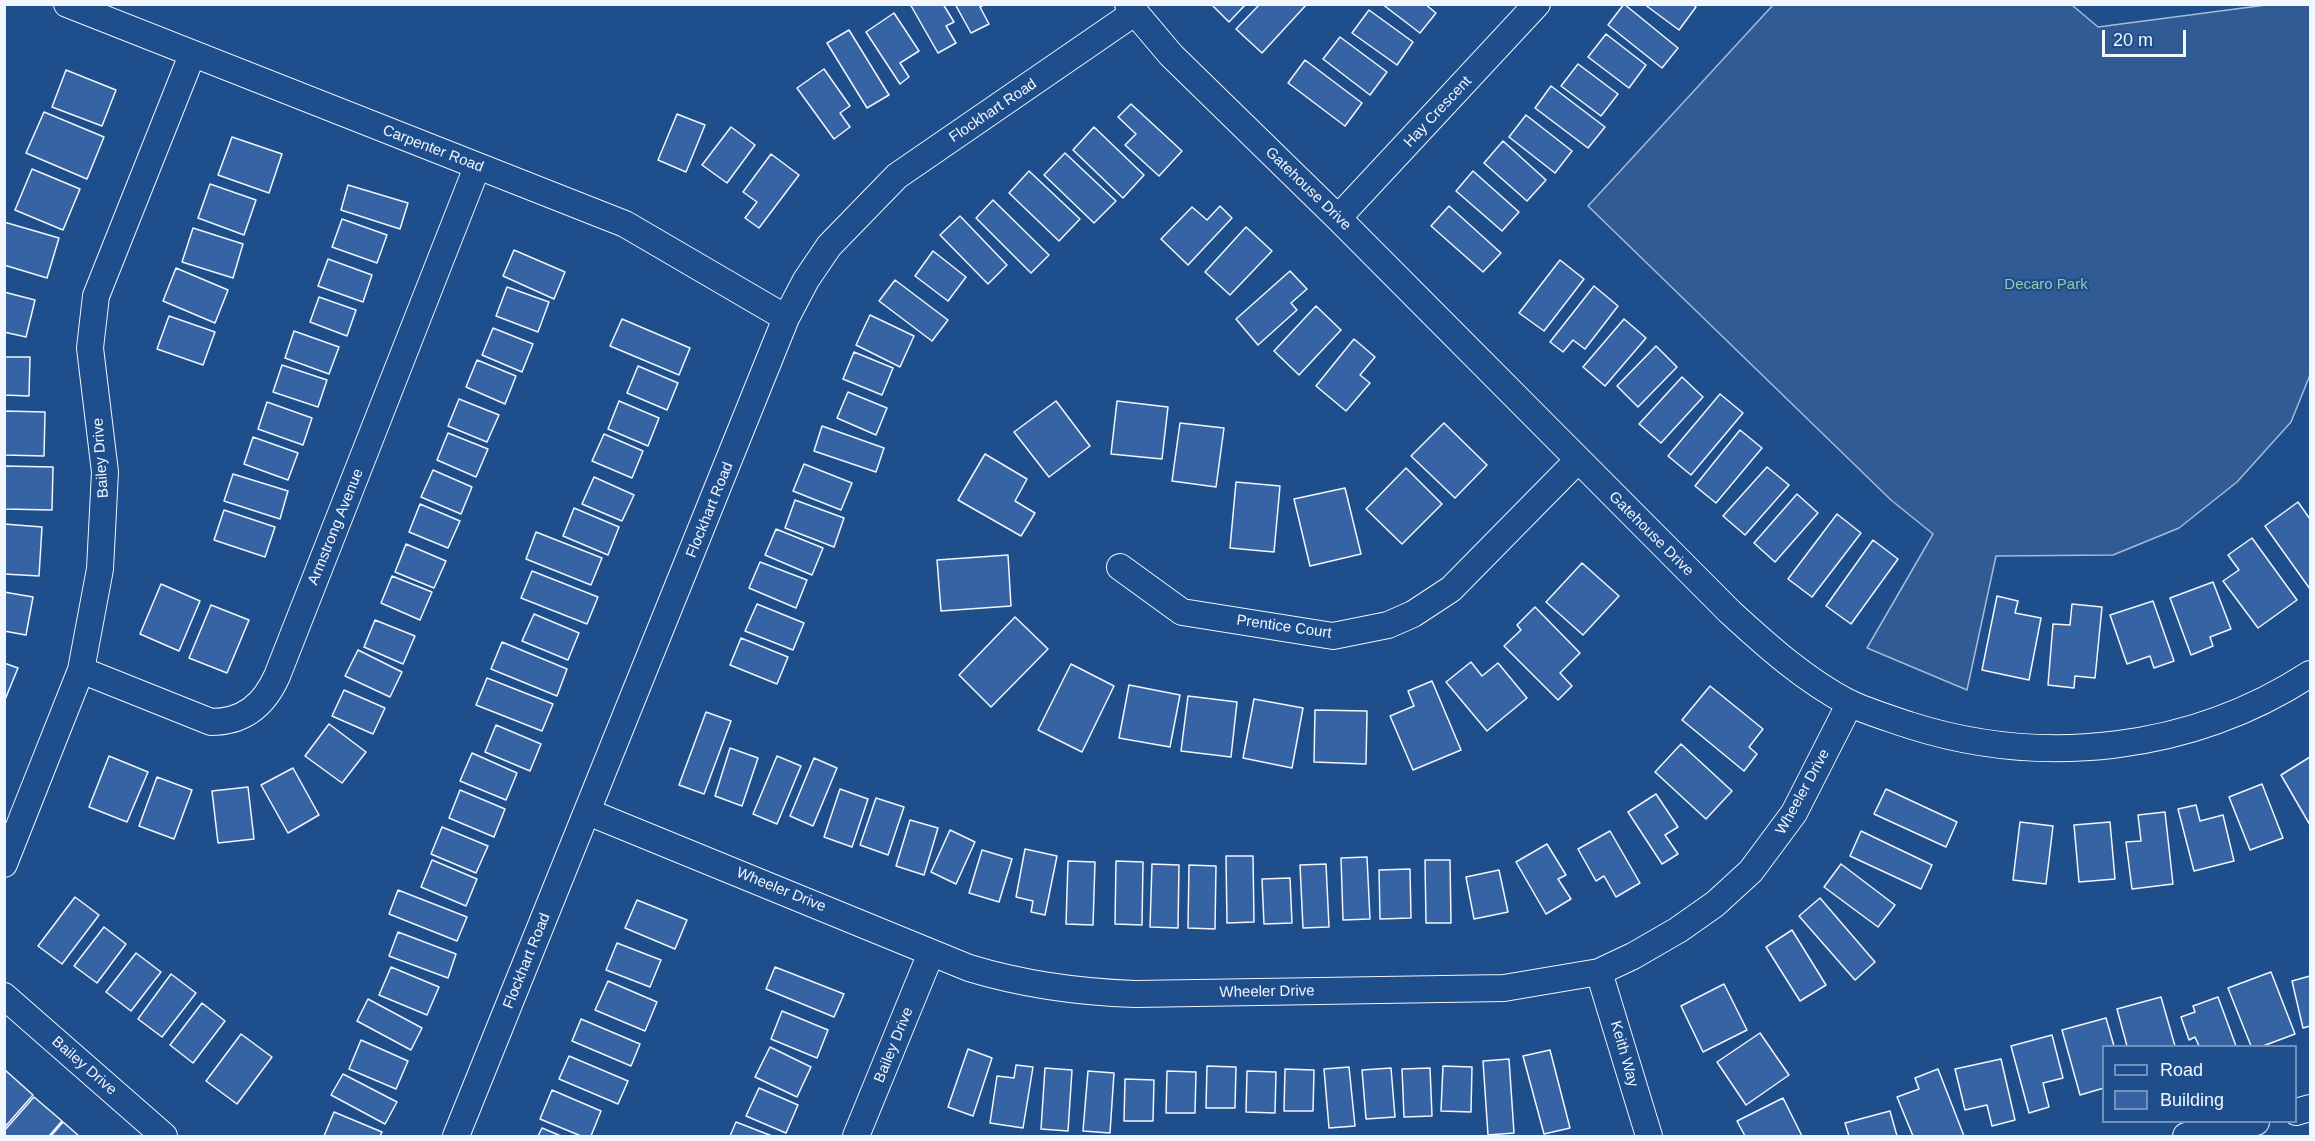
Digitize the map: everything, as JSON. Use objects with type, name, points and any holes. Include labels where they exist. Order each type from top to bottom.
[{"type":"street","name":"Carpenter Road","points":[[67,4],[626,224],[786,318]]},
{"type":"street","name":"Hay Crescent","points":[[1338,218],[1537,4]]},
{"type":"street","name":"Gatehouse Drive","points":[[1131,9],[1171,55],[1338,218],[1577,461],[1756,636],[1815,682],[1850,703],[1938,734],[1980,743],[2024,748],[2071,749],[2121,744],[2187,731],[2258,703],[2310,674]]},
{"type":"street","name":"Flockhart Road","points":[[456,1137],[786,318],[806,280],[829,246],[897,176],[1131,9]]},
{"type":"street","name":"Bailey Drive","points":[[4,864],[81,670],[100,569],[105,472],[90,348],[96,296],[192,55]]},
{"type":"street","name":"Armstrong Avenue","points":[[81,670],[211,722],[225,722],[239,717],[254,710],[265,700],[277,676],[477,167]]},
{"type":"street","name":"Prentice Court","points":[[1120,567],[1182,612],[1333,636],[1362,632],[1413,614],[1443,595],[1577,461]]},
{"type":"street","name":"Wheeler Drive","points":[[588,812],[931,953],[1011,981],[1086,992],[1504,988],[1599,972],[1633,956],[1678,930],[1715,904],[1751,871],[1794,813],[1850,703]]},
{"type":"street","name":"Bailey Drive","points":[[856,1137],[931,953]]},
{"type":"street","name":"Keith Way","points":[[1599,972],[1649,1137]]},
{"type":"street","name":"Bailey Drive","points":[[4,996],[164,1137]]},
{"type":"street","points":[[2186,1137],[2247,1128]]},
{"type":"shaded area","name":"Decaro Park","points":[[1773,5],[2072,5],[2098,27],[2266,5],[2310,5],[2310,375],[2291,422],[2237,482],[2179,528],[2113,555],[1996,556],[1967,690],[1867,648],[1933,534],[1891,500],[1588,206]]},
{"type":"building","points":[[910,4],[943,4],[954,22],[946,26],[956,43],[938,53]]},
{"type":"building","points":[[955,4],[985,4],[980,7],[989,24],[971,33]]},
{"type":"building","points":[[1211,4],[1246,4],[1229,22]]},
{"type":"building","points":[[1260,4],[1307,4],[1262,53],[1236,29]]},
{"type":"building","points":[[1382,4],[1425,4],[1436,13],[1420,33]]},
{"type":"building","points":[[1624,4],[1678,48],[1662,68],[1608,25]]},
{"type":"building","points":[[1644,4],[1693,4],[1696,7],[1679,30]]},
{"type":"building","points":[[1369,10],[1413,42],[1397,65],[1352,33]]},
{"type":"building","points":[[894,13],[919,51],[900,63],[909,77],[900,84],[866,32]]},
{"type":"building","points":[[849,30],[889,95],[867,108],[827,43]]},
{"type":"building","points":[[1606,34],[1646,65],[1629,88],[1588,57]]},
{"type":"building","points":[[1340,37],[1387,72],[1370,95],[1323,59]]},
{"type":"building","points":[[1305,60],[1362,103],[1345,126],[1288,83]]},
{"type":"building","points":[[1578,64],[1618,94],[1601,116],[1561,86]]},
{"type":"building","points":[[824,69],[850,106],[840,113],[850,127],[834,139],[797,88]]},
{"type":"building","points":[[66,70],[116,90],[102,126],[52,107]]},
{"type":"building","points":[[1551,86],[1605,127],[1588,148],[1535,108]]},
{"type":"building","points":[[1131,104],[1182,151],[1159,176],[1125,145],[1136,134],[1118,117]]},
{"type":"building","points":[[44,112],[104,137],[87,179],[26,153]]},
{"type":"building","points":[[677,114],[705,125],[686,172],[658,160]]},
{"type":"building","points":[[1526,115],[1572,151],[1555,173],[1509,137]]},
{"type":"building","points":[[731,127],[755,145],[727,183],[702,165]]},
{"type":"building","points":[[1094,127],[1144,175],[1123,198],[1073,150]]},
{"type":"building","points":[[232,137],[282,154],[269,193],[218,175]]},
{"type":"building","points":[[1503,141],[1546,180],[1527,201],[1484,163]]},
{"type":"building","points":[[1065,153],[1116,201],[1094,223],[1044,175]]},
{"type":"building","points":[[771,154],[799,175],[759,228],[745,218],[757,202],[743,192]]},
{"type":"building","points":[[32,169],[80,189],[63,230],[15,210]]},
{"type":"building","points":[[1029,171],[1080,219],[1059,241],[1009,193]]},
{"type":"building","points":[[1473,171],[1519,212],[1502,231],[1456,191]]},
{"type":"building","points":[[210,184],[256,200],[244,235],[198,218]]},
{"type":"building","points":[[348,185],[408,203],[400,229],[341,210]]},
{"type":"building","points":[[993,200],[1049,255],[1031,273],[976,218]]},
{"type":"building","points":[[1220,206],[1232,218],[1188,265],[1161,239],[1192,207],[1207,220]]},
{"type":"building","points":[[1449,206],[1501,253],[1483,272],[1431,226]]},
{"type":"building","points":[[960,216],[1007,265],[988,284],[940,235]]},
{"type":"building","points":[[342,219],[387,235],[377,263],[332,247]]},
{"type":"building","points":[[4,222],[59,238],[47,278],[4,265]]},
{"type":"building","points":[[1246,227],[1272,251],[1230,295],[1205,272]]},
{"type":"building","points":[[193,228],[243,244],[233,278],[182,262]]},
{"type":"building","points":[[514,250],[565,272],[554,299],[503,276]]},
{"type":"building","points":[[933,251],[966,277],[948,301],[915,276]]},
{"type":"building","points":[[328,259],[372,275],[363,302],[318,286]]},
{"type":"building","points":[[1560,260],[1584,279],[1544,331],[1519,313]]},
{"type":"building","points":[[176,268],[228,290],[215,323],[163,301]]},
{"type":"building","points":[[1290,271],[1307,289],[1291,303],[1297,310],[1258,345],[1236,319]]},
{"type":"building","points":[[895,280],[948,320],[932,341],[879,301]]},
{"type":"building","points":[[1594,286],[1618,306],[1585,349],[1573,340],[1563,352],[1550,342]]},
{"type":"building","points":[[507,287],[549,302],[538,332],[496,316]]},
{"type":"building","points":[[4,292],[35,300],[26,337],[4,332]]},
{"type":"building","points":[[319,297],[356,310],[347,336],[310,322]]},
{"type":"building","points":[[1316,306],[1341,330],[1299,375],[1274,351]]},
{"type":"building","points":[[870,315],[914,336],[900,367],[856,345]]},
{"type":"building","points":[[169,316],[215,332],[203,365],[157,349]]},
{"type":"building","points":[[622,319],[690,348],[679,375],[610,346]]},
{"type":"building","points":[[1624,319],[1646,338],[1605,386],[1583,367]]},
{"type":"building","points":[[493,328],[533,344],[522,372],[482,355]]},
{"type":"building","points":[[294,331],[339,347],[329,374],[285,358]]},
{"type":"building","points":[[1354,339],[1375,357],[1360,375],[1370,383],[1346,411],[1316,386]]},
{"type":"building","points":[[1656,346],[1677,367],[1638,407],[1617,386]]},
{"type":"building","points":[[854,352],[893,368],[882,395],[843,379]]},
{"type":"building","points":[[4,357],[30,357],[29,396],[4,395]]},
{"type":"building","points":[[477,360],[516,376],[505,404],[466,387]]},
{"type":"building","points":[[282,365],[327,380],[318,407],[273,392]]},
{"type":"building","points":[[638,366],[678,383],[667,410],[627,393]]},
{"type":"building","points":[[1682,377],[1703,397],[1661,443],[1639,424]]},
{"type":"building","points":[[848,392],[887,408],[876,435],[837,418]]},
{"type":"building","points":[[1720,394],[1743,413],[1691,475],[1668,456]]},
{"type":"building","points":[[459,399],[499,415],[487,442],[448,426]]},
{"type":"building","points":[[619,401],[659,418],[648,446],[608,429]]},
{"type":"building","points":[[1056,401],[1090,446],[1049,477],[1014,432]]},
{"type":"building","points":[[1117,401],[1168,407],[1162,459],[1111,454]]},
{"type":"building","points":[[267,402],[312,418],[303,445],[258,429]]},
{"type":"building","points":[[4,411],[45,412],[44,456],[4,455]]},
{"type":"building","points":[[1180,423],[1224,428],[1216,487],[1172,481]]},
{"type":"building","points":[[1444,423],[1487,465],[1455,498],[1411,456]]},
{"type":"building","points":[[822,426],[884,448],[876,472],[814,451]]},
{"type":"building","points":[[1740,430],[1762,448],[1716,503],[1695,486]]},
{"type":"building","points":[[448,433],[488,449],[476,477],[437,460]]},
{"type":"building","points":[[604,434],[643,451],[632,478],[592,461]]},
{"type":"building","points":[[253,437],[298,453],[288,480],[244,464]]},
{"type":"building","points":[[985,454],[1027,479],[1015,501],[1035,513],[1021,536],[958,500]]},
{"type":"building","points":[[804,464],[852,483],[841,510],[793,491]]},
{"type":"building","points":[[4,466],[53,467],[52,510],[4,509]]},
{"type":"building","points":[[1767,467],[1789,485],[1745,535],[1723,516]]},
{"type":"building","points":[[1406,468],[1442,504],[1402,544],[1366,509]]},
{"type":"building","points":[[433,470],[472,487],[461,514],[421,497]]},
{"type":"building","points":[[233,474],[288,491],[280,519],[224,501]]},
{"type":"building","points":[[594,477],[634,495],[622,521],[582,504]]},
{"type":"building","points":[[1236,482],[1280,486],[1274,552],[1230,548]]},
{"type":"building","points":[[1345,488],[1361,554],[1310,566],[1294,499]]},
{"type":"building","points":[[1797,494],[1818,513],[1775,562],[1754,543]]},
{"type":"building","points":[[795,500],[844,518],[834,547],[785,528]]},
{"type":"building","points":[[2298,502],[2310,519],[2310,589],[2265,526]]},
{"type":"building","points":[[420,504],[460,521],[448,548],[409,532]]},
{"type":"building","points":[[574,508],[619,527],[608,555],[563,536]]},
{"type":"building","points":[[224,510],[275,527],[265,557],[214,540]]},
{"type":"building","points":[[1837,514],[1861,533],[1812,597],[1788,579]]},
{"type":"building","points":[[4,524],[42,527],[39,576],[4,574]]},
{"type":"building","points":[[776,529],[823,548],[812,575],[765,555]]},
{"type":"building","points":[[536,532],[602,558],[591,585],[526,559]]},
{"type":"building","points":[[2252,538],[2297,600],[2258,628],[2223,581],[2239,570],[2228,555]]},
{"type":"building","points":[[1873,540],[1898,559],[1851,624],[1826,606]]},
{"type":"building","points":[[406,544],[446,561],[434,588],[395,572]]},
{"type":"building","points":[[1008,555],[1011,606],[941,611],[937,560]]},
{"type":"building","points":[[760,562],[807,580],[796,608],[749,588]]},
{"type":"building","points":[[1582,563],[1619,596],[1583,635],[1546,602]]},
{"type":"building","points":[[532,571],[598,597],[587,624],[521,598]]},
{"type":"building","points":[[392,576],[432,592],[420,620],[381,603]]},
{"type":"building","points":[[2213,582],[2231,629],[2210,637],[2213,646],[2191,655],[2170,598]]},
{"type":"building","points":[[161,584],[200,601],[179,651],[140,634]]},
{"type":"building","points":[[4,592],[33,597],[26,635],[4,631]]},
{"type":"building","points":[[1997,596],[2018,601],[2015,613],[2041,618],[2029,680],[1982,670]]},
{"type":"building","points":[[2153,601],[2174,661],[2154,668],[2150,656],[2127,664],[2110,615]]},
{"type":"building","points":[[757,604],[804,623],[793,650],[745,631]]},
{"type":"building","points":[[2072,604],[2102,607],[2095,678],[2075,676],[2074,688],[2048,685],[2053,624],[2070,625]]},
{"type":"building","points":[[211,605],[249,620],[227,673],[189,658]]},
{"type":"building","points":[[1535,607],[1580,653],[1560,673],[1572,686],[1558,700],[1504,646],[1521,630],[1517,625]]},
{"type":"building","points":[[534,614],[579,633],[568,660],[522,641]]},
{"type":"building","points":[[1015,617],[1048,649],[991,707],[959,675]]},
{"type":"building","points":[[375,620],[415,636],[403,664],[364,647]]},
{"type":"building","points":[[741,638],[788,657],[777,684],[730,665]]},
{"type":"building","points":[[502,642],[567,669],[557,696],[491,669]]},
{"type":"building","points":[[358,650],[402,672],[390,697],[345,676]]},
{"type":"building","points":[[1471,662],[1482,676],[1498,663],[1527,698],[1487,731],[1446,682]]},
{"type":"building","points":[[4,663],[18,668],[4,702]]},
{"type":"building","points":[[1071,664],[1114,686],[1082,752],[1038,730]]},
{"type":"building","points":[[487,678],[553,704],[542,731],[476,705]]},
{"type":"building","points":[[1432,681],[1461,750],[1413,770],[1390,716],[1414,706],[1408,691]]},
{"type":"building","points":[[1129,685],[1180,695],[1170,747],[1119,738]]},
{"type":"building","points":[[1710,686],[1763,729],[1749,747],[1757,754],[1744,771],[1682,720]]},
{"type":"building","points":[[344,690],[385,708],[373,734],[332,716]]},
{"type":"building","points":[[1188,696],[1237,702],[1231,757],[1181,751]]},
{"type":"building","points":[[1254,699],[1303,708],[1292,768],[1243,758]]},
{"type":"building","points":[[1315,710],[1367,711],[1366,764],[1314,762]]},
{"type":"building","points":[[706,712],[731,721],[704,794],[679,785]]},
{"type":"building","points":[[329,724],[366,752],[342,783],[305,756]]},
{"type":"building","points":[[496,725],[541,744],[530,771],[485,752]]},
{"type":"building","points":[[1681,744],[1732,791],[1706,819],[1655,772]]},
{"type":"building","points":[[730,748],[758,758],[742,806],[715,796]]},
{"type":"building","points":[[472,753],[517,773],[506,800],[460,781]]},
{"type":"building","points":[[109,756],[148,772],[127,822],[89,807]]},
{"type":"building","points":[[777,756],[801,766],[777,824],[753,814]]},
{"type":"building","points":[[2310,757],[2310,825],[2281,775]]},
{"type":"building","points":[[814,758],[837,768],[813,826],[790,816]]},
{"type":"building","points":[[293,768],[319,815],[288,833],[261,785]]},
{"type":"building","points":[[157,777],[192,790],[174,839],[139,826]]},
{"type":"building","points":[[2262,784],[2283,838],[2250,850],[2229,797]]},
{"type":"building","points":[[248,787],[254,839],[218,843],[212,791]]},
{"type":"building","points":[[840,789],[868,799],[852,847],[824,837]]},
{"type":"building","points":[[1886,789],[1957,822],[1946,847],[1874,814]]},
{"type":"building","points":[[460,790],[505,809],[494,837],[449,818]]},
{"type":"building","points":[[1656,794],[1678,827],[1665,835],[1678,854],[1662,864],[1628,812]]},
{"type":"building","points":[[876,798],[904,807],[888,855],[860,845]]},
{"type":"building","points":[[2196,805],[2200,821],[2223,815],[2234,861],[2194,871],[2178,809]]},
{"type":"building","points":[[2165,812],[2173,884],[2132,889],[2126,842],[2141,841],[2138,815]]},
{"type":"building","points":[[910,820],[938,828],[924,875],[896,866]]},
{"type":"building","points":[[2020,822],[2053,826],[2046,884],[2013,880]]},
{"type":"building","points":[[2110,822],[2115,879],[2079,882],[2074,825]]},
{"type":"building","points":[[442,827],[488,846],[476,873],[431,854]]},
{"type":"building","points":[[950,830],[975,842],[956,884],[931,872]]},
{"type":"building","points":[[1610,831],[1640,883],[1616,897],[1604,876],[1596,881],[1578,849]]},
{"type":"building","points":[[1861,831],[1932,865],[1921,889],[1850,856]]},
{"type":"building","points":[[1547,844],[1566,875],[1558,879],[1571,899],[1546,914],[1516,862]]},
{"type":"building","points":[[1025,849],[1057,856],[1045,915],[1031,912],[1033,901],[1016,897]]},
{"type":"building","points":[[982,850],[1012,859],[999,902],[969,893]]},
{"type":"building","points":[[1226,856],[1253,856],[1254,922],[1227,923]]},
{"type":"building","points":[[1367,857],[1370,919],[1343,920],[1341,858]]},
{"type":"building","points":[[432,860],[477,879],[466,906],[421,887]]},
{"type":"building","points":[[1425,860],[1450,860],[1451,923],[1426,923]]},
{"type":"building","points":[[1068,861],[1095,862],[1093,925],[1066,924]]},
{"type":"building","points":[[1116,861],[1143,862],[1142,925],[1115,924]]},
{"type":"building","points":[[1152,864],[1179,865],[1178,928],[1150,927]]},
{"type":"building","points":[[1326,864],[1329,927],[1303,928],[1300,865]]},
{"type":"building","points":[[1841,864],[1895,905],[1878,927],[1824,887]]},
{"type":"building","points":[[1189,865],[1216,866],[1215,929],[1188,928]]},
{"type":"building","points":[[1410,869],[1411,918],[1380,919],[1379,870]]},
{"type":"building","points":[[1499,870],[1508,912],[1474,919],[1466,877]]},
{"type":"building","points":[[1290,878],[1292,923],[1264,924],[1262,879]]},
{"type":"building","points":[[398,890],[467,917],[457,941],[389,914]]},
{"type":"building","points":[[75,897],[99,915],[62,964],[38,946]]},
{"type":"building","points":[[1820,898],[1875,962],[1855,980],[1799,916]]},
{"type":"building","points":[[637,900],[687,920],[675,949],[625,928]]},
{"type":"building","points":[[104,927],[126,944],[97,983],[74,966]]},
{"type":"building","points":[[1792,930],[1826,985],[1800,1001],[1766,947]]},
{"type":"building","points":[[398,932],[456,954],[448,978],[389,956]]},
{"type":"building","points":[[617,943],[661,960],[650,987],[606,970]]},
{"type":"building","points":[[136,953],[161,972],[131,1011],[106,992]]},
{"type":"building","points":[[391,967],[439,987],[427,1015],[379,995]]},
{"type":"building","points":[[775,967],[844,994],[834,1017],[766,989]]},
{"type":"building","points":[[2271,972],[2295,1034],[2266,1045],[2251,1045],[2228,988]]},
{"type":"building","points":[[171,974],[196,993],[162,1037],[138,1019]]},
{"type":"building","points":[[2310,976],[2310,1026],[2303,1028],[2292,981]]},
{"type":"building","points":[[608,981],[657,1002],[645,1031],[595,1010]]},
{"type":"building","points":[[1724,984],[1747,1030],[1703,1052],[1681,1006]]},
{"type":"building","points":[[2161,997],[2175,1045],[2127,1045],[2117,1009]]},
{"type":"building","points":[[2218,997],[2236,1045],[2199,1045],[2195,1037],[2189,1040],[2181,1017],[2195,1012],[2193,1006]]},
{"type":"building","points":[[368,999],[422,1028],[411,1050],[357,1021]]},
{"type":"building","points":[[202,1003],[225,1021],[193,1063],[170,1045]]},
{"type":"building","points":[[782,1011],[828,1030],[817,1058],[771,1039]]},
{"type":"building","points":[[2106,1018],[2114,1045],[2102,1045],[2102,1089],[2080,1095],[2062,1030]]},
{"type":"building","points":[[581,1019],[640,1044],[631,1066],[572,1041]]},
{"type":"building","points":[[1760,1033],[1789,1075],[1746,1105],[1717,1062]]},
{"type":"building","points":[[241,1034],[272,1057],[237,1104],[206,1081]]},
{"type":"building","points":[[2052,1035],[2063,1078],[2043,1083],[2049,1107],[2029,1113],[2011,1046]]},
{"type":"building","points":[[361,1040],[408,1061],[396,1089],[349,1069]]},
{"type":"building","points":[[770,1047],[811,1067],[797,1097],[755,1077]]},
{"type":"building","points":[[968,1049],[992,1058],[973,1116],[948,1107]]},
{"type":"building","points":[[1550,1050],[1570,1128],[1544,1134],[1523,1056]]},
{"type":"building","points":[[569,1056],[628,1081],[618,1104],[559,1079]]},
{"type":"building","points":[[1509,1059],[1514,1133],[1488,1135],[1483,1061]]},
{"type":"building","points":[[2001,1059],[2015,1120],[1992,1126],[1987,1105],[1965,1110],[1955,1069]]},
{"type":"building","points":[[1016,1065],[1033,1067],[1023,1128],[990,1123],[997,1076],[1014,1078]]},
{"type":"building","points":[[1207,1066],[1236,1067],[1235,1108],[1206,1108]]},
{"type":"building","points":[[1443,1066],[1472,1067],[1471,1112],[1441,1111]]},
{"type":"building","points":[[1349,1067],[1355,1126],[1329,1128],[1324,1069]]},
{"type":"building","points":[[1045,1068],[1072,1070],[1068,1131],[1041,1129]]},
{"type":"building","points":[[1391,1068],[1395,1117],[1366,1119],[1362,1070]]},
{"type":"building","points":[[1430,1068],[1432,1116],[1404,1117],[1402,1069]]},
{"type":"building","points":[[1285,1069],[1314,1070],[1313,1111],[1284,1111]]},
{"type":"building","points":[[1938,1069],[1964,1136],[1913,1136],[1897,1097],[1919,1089],[1915,1078]]},
{"type":"building","points":[[4,1071],[33,1095],[4,1128]]},
{"type":"building","points":[[1088,1071],[1114,1073],[1110,1133],[1083,1131]]},
{"type":"building","points":[[1167,1071],[1196,1072],[1195,1113],[1166,1113]]},
{"type":"building","points":[[1247,1071],[1276,1072],[1275,1113],[1246,1112]]},
{"type":"building","points":[[343,1074],[397,1102],[385,1124],[331,1095]]},
{"type":"building","points":[[1125,1079],[1154,1080],[1153,1121],[1124,1121]]},
{"type":"building","points":[[759,1088],[798,1105],[786,1133],[746,1116]]},
{"type":"building","points":[[552,1090],[601,1111],[591,1136],[581,1136],[540,1119]]},
{"type":"building","points":[[34,1097],[62,1121],[49,1136],[4,1136],[4,1131]]},
{"type":"building","points":[[1783,1098],[1802,1136],[1745,1136],[1737,1121]]},
{"type":"building","points":[[1890,1111],[1897,1136],[1849,1136],[1845,1123]]},
{"type":"building","points":[[334,1112],[382,1132],[380,1136],[324,1136]]},
{"type":"building","points":[[63,1122],[79,1136],[51,1136]]},
{"type":"building","points":[[736,1122],[772,1136],[730,1136]]},
{"type":"building","points":[[542,1128],[561,1136],[538,1136]]}]
